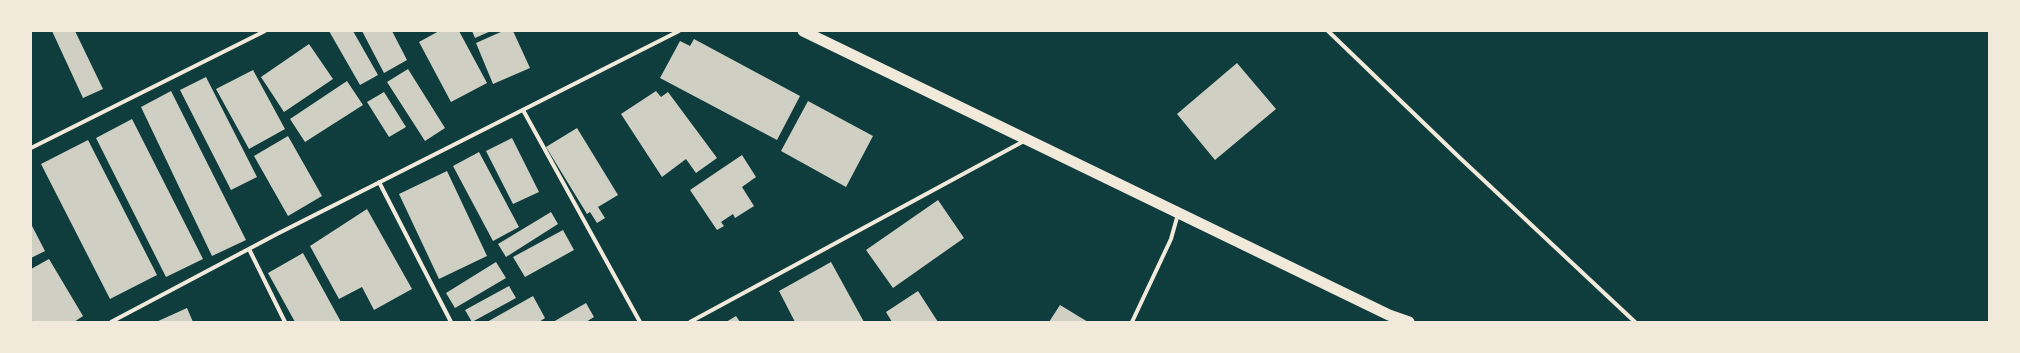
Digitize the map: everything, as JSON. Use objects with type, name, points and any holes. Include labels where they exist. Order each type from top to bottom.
[{"type":"highway","points":[[804,31],[1389,315],[1409,322]]},
{"type":"street","points":[[31,148],[265,31]]},
{"type":"street","points":[[111,322],[379,182],[679,31]]},
{"type":"street","points":[[1328,31],[1460,158],[1635,322]]},
{"type":"street","points":[[523,110],[640,322]]},
{"type":"street","points":[[690,322],[1027,139]]},
{"type":"street","points":[[379,182],[451,322]]},
{"type":"street","points":[[1132,322],[1171,239],[1179,213]]},
{"type":"street","points":[[249,249],[285,322]]},
{"type":"building","points":[[52,31],[75,31],[103,89],[83,98]]},
{"type":"building","points":[[329,31],[353,31],[378,75],[360,85]]},
{"type":"building","points":[[362,31],[392,31],[407,60],[384,73]]},
{"type":"building","points":[[439,31],[459,31],[487,83],[451,102],[419,42]]},
{"type":"building","points":[[472,31],[491,31],[475,38]]},
{"type":"building","points":[[503,31],[513,31],[530,68],[493,84],[476,43]]},
{"type":"building","points":[[694,39],[800,96],[777,140],[660,78],[680,41],[690,46]]},
{"type":"building","points":[[309,44],[333,79],[284,112],[261,77]]},
{"type":"building","points":[[1237,63],[1276,109],[1215,160],[1177,114]]},
{"type":"building","points":[[408,69],[445,128],[425,141],[387,82]]},
{"type":"building","points":[[253,70],[285,129],[249,149],[216,89]]},
{"type":"building","points":[[206,77],[257,177],[231,190],[180,90]]},
{"type":"building","points":[[347,81],[363,105],[305,142],[290,119]]},
{"type":"building","points":[[171,91],[246,240],[212,256],[141,107]]},
{"type":"building","points":[[656,91],[661,97],[668,92],[717,158],[696,173],[686,159],[662,177],[621,114]]},
{"type":"building","points":[[384,92],[406,127],[389,137],[367,102]]},
{"type":"building","points":[[808,101],[873,136],[846,187],[781,151]]},
{"type":"building","points":[[132,119],[203,259],[166,277],[96,138]]},
{"type":"building","points":[[577,128],[618,195],[598,207],[605,218],[597,223],[590,212],[587,214],[546,147]]},
{"type":"building","points":[[288,136],[322,196],[288,216],[254,156]]},
{"type":"building","points":[[512,138],[539,192],[513,204],[486,151]]},
{"type":"building","points":[[88,140],[157,275],[110,299],[41,164]]},
{"type":"building","points":[[479,152],[519,227],[493,241],[453,166]]},
{"type":"building","points":[[742,155],[756,177],[742,187],[754,206],[735,218],[733,214],[721,222],[724,226],[717,230],[690,190]]},
{"type":"building","points":[[447,171],[487,256],[439,279],[399,194]]},
{"type":"building","points":[[938,200],[964,238],[893,288],[866,250]]},
{"type":"building","points":[[367,209],[412,289],[374,310],[362,287],[339,299],[310,246]]},
{"type":"building","points":[[551,212],[558,224],[506,257],[498,244]]},
{"type":"building","points":[[31,224],[45,251],[31,258]]},
{"type":"building","points":[[563,230],[574,250],[525,277],[513,257]]},
{"type":"building","points":[[303,253],[341,322],[295,322],[268,273]]},
{"type":"building","points":[[49,259],[83,316],[74,322],[33,322],[31,319],[31,269]]},
{"type":"building","points":[[496,262],[506,278],[455,308],[446,293]]},
{"type":"building","points":[[831,262],[864,322],[795,322],[779,291]]},
{"type":"building","points":[[509,286],[516,298],[472,322],[465,310]]},
{"type":"building","points":[[918,291],[938,322],[892,322],[886,312]]},
{"type":"building","points":[[533,296],[545,318],[539,322],[487,322]]},
{"type":"building","points":[[586,303],[594,317],[586,322],[553,322]]},
{"type":"building","points":[[1060,305],[1088,322],[1049,322]]},
{"type":"building","points":[[187,308],[193,322],[156,322]]},
{"type":"building","points":[[736,316],[740,322],[726,322]]}]
